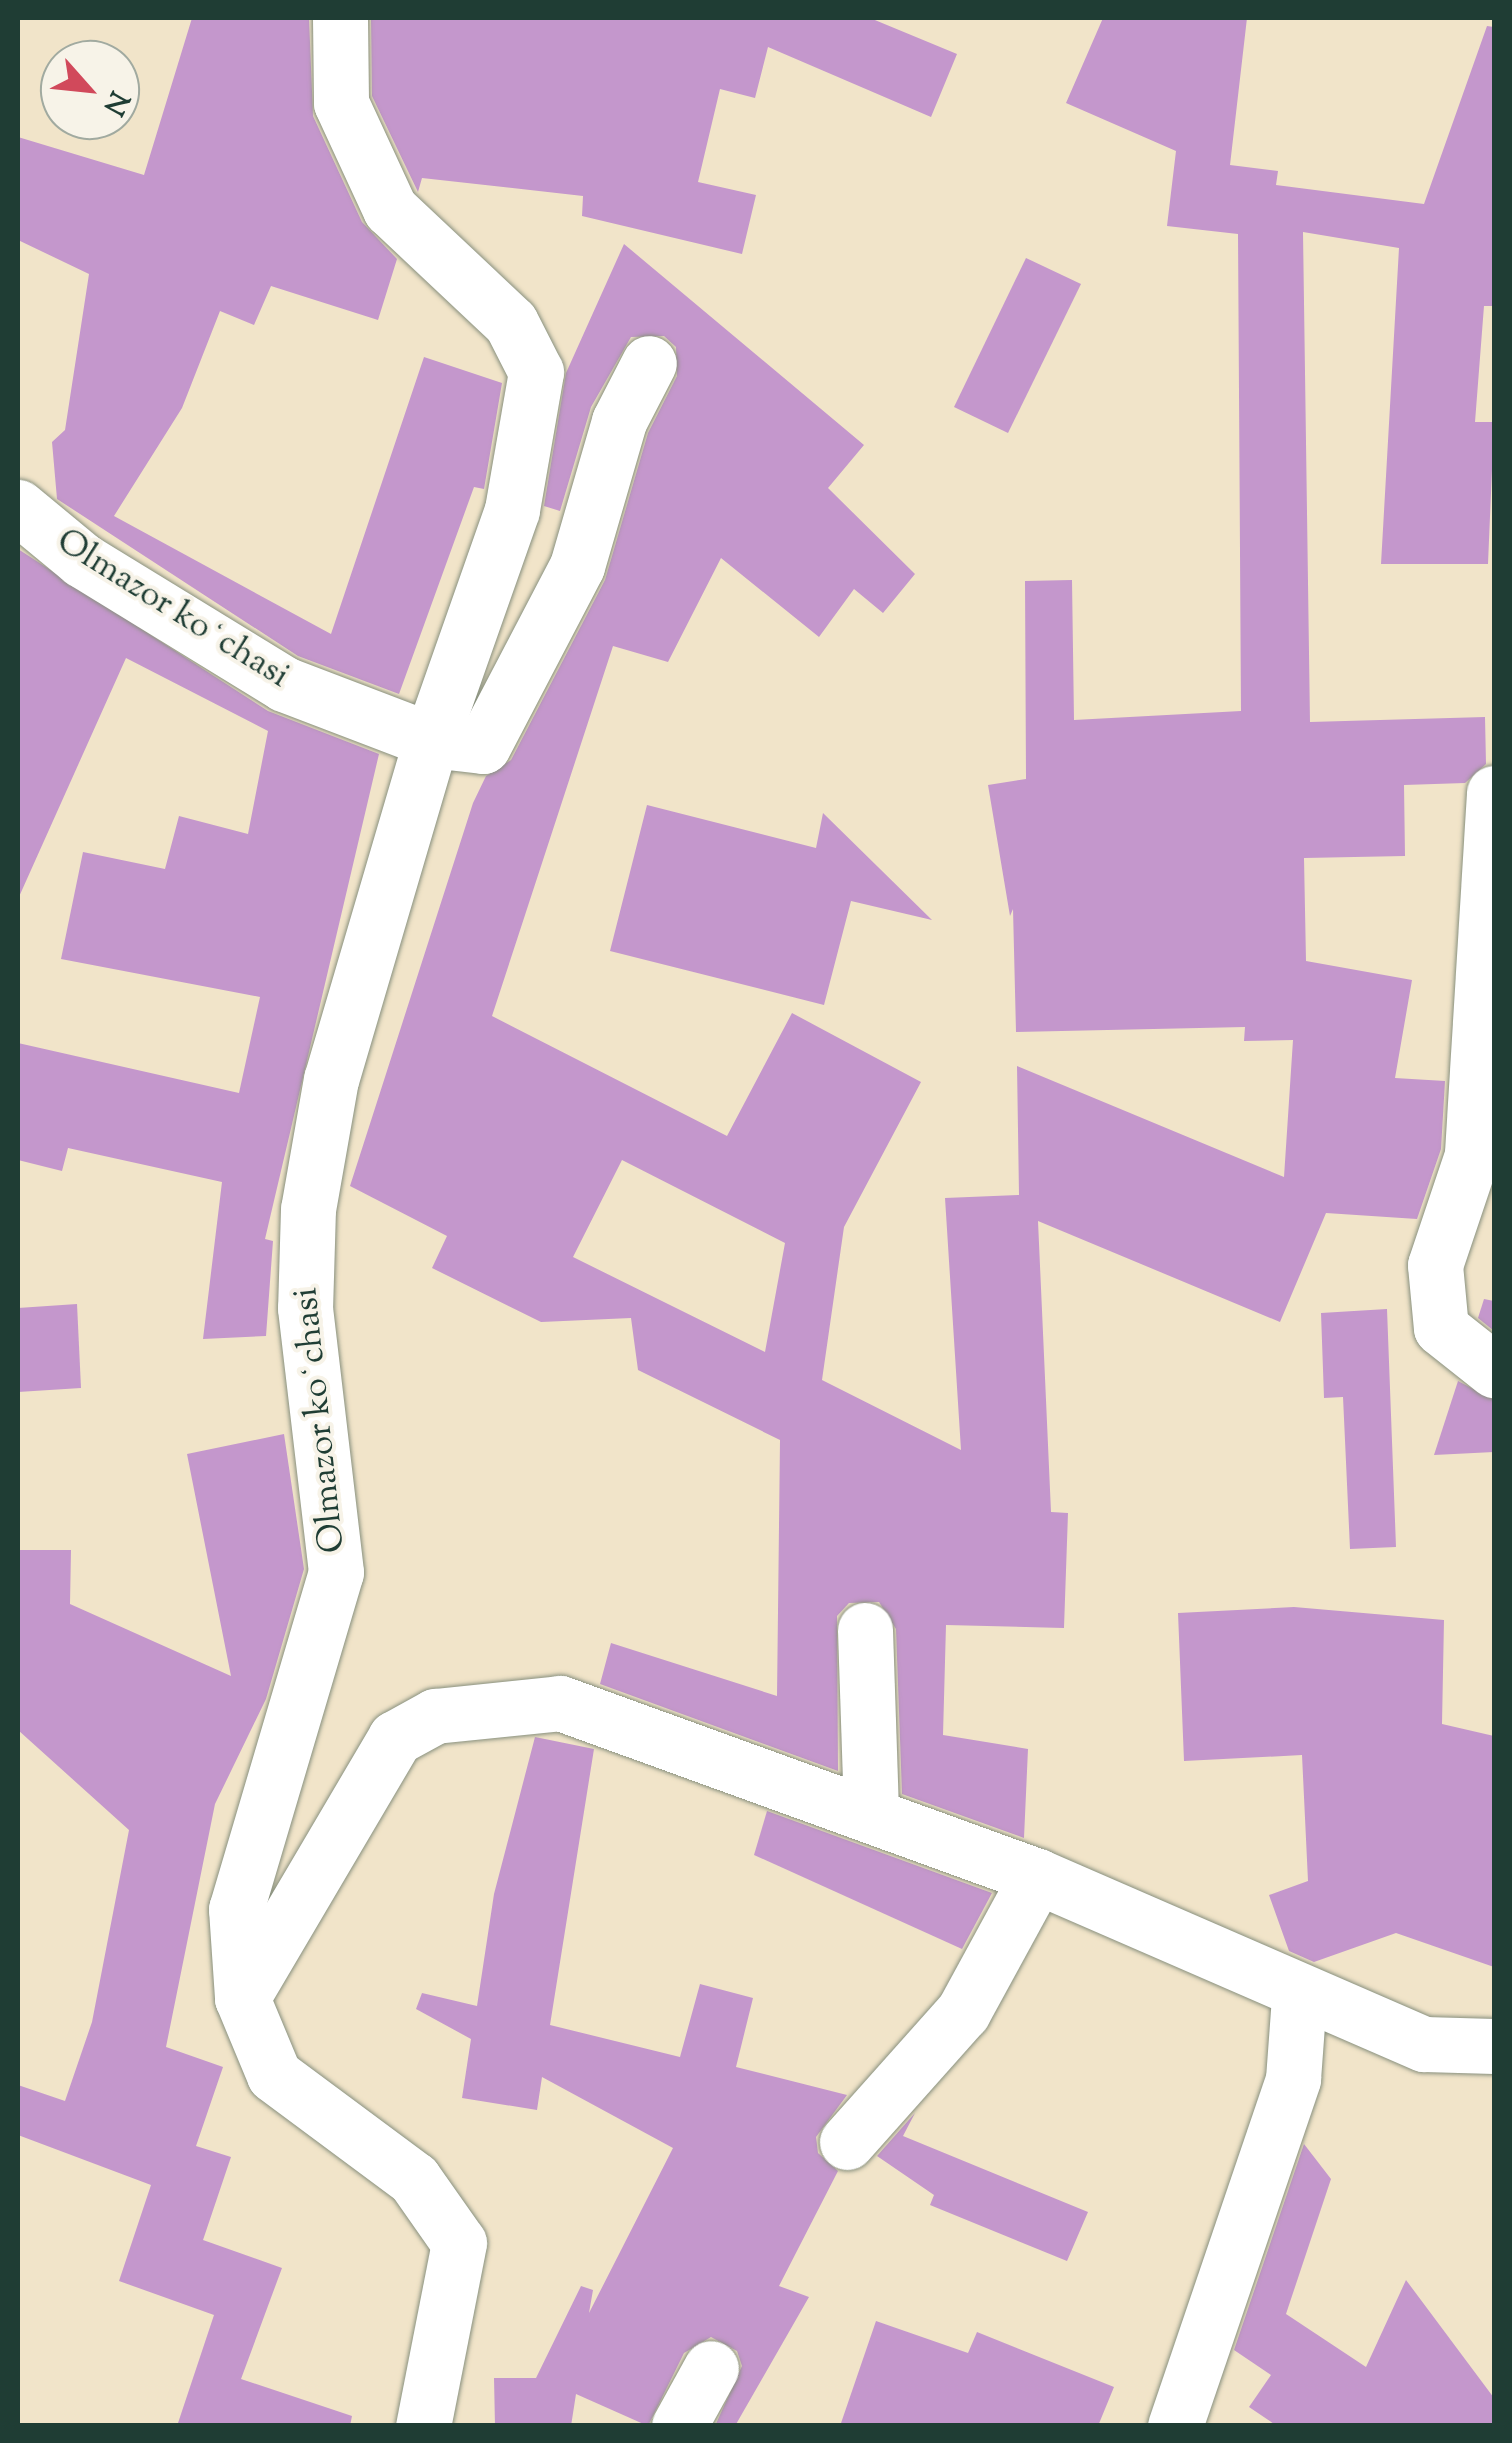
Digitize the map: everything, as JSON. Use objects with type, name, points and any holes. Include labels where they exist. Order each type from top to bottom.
[{"type":"street","points":[[340,18],[341,104],[390,209],[511,323],[536,372],[512,510],[432,740],[483,746],[577,566],[618,420],[649,363]]},
{"type":"street","name":"Olmazor koʻchasi","points":[[18,507],[82,560],[284,684],[432,740],[331,1079],[308,1209],[305,1308],[336,1572],[236,1909],[242,1998],[274,2075],[414,2179],[459,2243],[423,2426]]},
{"type":"street","points":[[1494,794],[1472,1155],[1435,1265],[1442,1328],[1494,1370]]},
{"type":"street","points":[[865,1630],[871,1811]]},
{"type":"street","points":[[242,1998],[360,1787],[395,1738],[435,1716],[560,1703],[871,1811],[1037,1876],[1299,1996],[1424,2044],[1494,2046]]},
{"type":"street","points":[[846,2142],[963,2012],[1037,1876]]},
{"type":"street","points":[[1175,2426],[1294,2078],[1299,1996]]},
{"type":"street","points":[[679,2426],[711,2368]]},
{"type":"building","points":[[192,18],[309,18],[313,116],[362,222],[397,259],[378,320],[271,286],[254,325],[220,311],[182,408],[114,516],[331,634],[424,357],[502,383],[484,489],[474,487],[399,694],[298,656],[57,499],[52,442],[65,430],[89,274],[18,240],[18,137],[144,175]]},
{"type":"building","points":[[371,18],[870,18],[957,54],[931,117],[768,47],[755,98],[720,89],[698,182],[756,195],[742,254],[582,216],[583,196],[422,178],[418,192],[372,96]]},
{"type":"building","points":[[1103,18],[1247,18],[1230,165],[1278,171],[1276,185],[1424,204],[1487,26],[1494,27],[1494,306],[1484,306],[1475,422],[1494,422],[1488,564],[1381,564],[1399,248],[1303,232],[1310,722],[1485,717],[1486,764],[1465,783],[1404,785],[1405,856],[1304,858],[1306,961],[1412,980],[1395,1078],[1445,1081],[1441,1149],[1417,1219],[1326,1213],[1280,1322],[1038,1221],[1051,1512],[1068,1513],[1064,1628],[946,1625],[943,1735],[1028,1749],[1024,1838],[902,1794],[896,1629],[879,1602],[849,1603],[837,1616],[838,1771],[600,1684],[611,1643],[777,1696],[780,1440],[638,1370],[631,1318],[541,1322],[432,1268],[447,1236],[350,1186],[473,803],[486,776],[511,760],[605,580],[648,433],[677,376],[676,347],[664,336],[631,337],[591,407],[560,511],[544,506],[566,373],[624,244],[864,445],[828,488],[915,574],[883,613],[854,589],[819,637],[721,558],[668,662],[613,646],[492,1016],[727,1136],[792,1013],[921,1082],[844,1227],[822,1380],[961,1450],[945,1198],[1019,1195],[1017,1066],[1284,1177],[1293,1040],[1244,1041],[1245,1027],[1016,1032],[1013,909],[1010,916],[988,785],[1026,779],[1025,581],[1072,580],[1074,720],[1241,711],[1238,234],[1167,226],[1176,151],[1066,103]],"holes":[[[622,1160],[785,1243],[765,1352],[573,1257]]]},
{"type":"building","points":[[1026,258],[1081,284],[1008,433],[954,407]]},
{"type":"building","points":[[18,549],[268,711],[379,754],[265,1239],[273,1241],[266,1336],[203,1339],[222,1182],[68,1148],[62,1171],[18,1160],[18,1043],[239,1093],[260,997],[61,959],[83,852],[165,869],[179,816],[248,834],[268,731],[126,658],[18,899]]},
{"type":"building","points":[[647,805],[816,848],[823,813],[932,920],[851,901],[824,1005],[610,951]]},
{"type":"building","points":[[1484,1299],[1494,1301],[1494,1331],[1478,1318]]},
{"type":"building","points":[[77,1304],[81,1388],[18,1392],[18,1308]]},
{"type":"building","points":[[1387,1309],[1396,1547],[1350,1549],[1343,1397],[1324,1398],[1321,1313]]},
{"type":"building","points":[[1458,1381],[1494,1400],[1494,1452],[1434,1455]]},
{"type":"building","points":[[284,1434],[304,1569],[266,1699],[215,1804],[166,2047],[223,2067],[196,2146],[231,2157],[203,2240],[282,2268],[241,2379],[352,2416],[350,2426],[177,2426],[214,2315],[119,2281],[151,2185],[18,2135],[18,2085],[65,2101],[92,2022],[129,1830],[18,1730],[18,1550],[71,1550],[70,1604],[231,1676],[187,1454]]},
{"type":"building","points":[[1294,1607],[1444,1620],[1442,1724],[1494,1736],[1494,1967],[1396,1933],[1314,1962],[1289,1951],[1269,1895],[1308,1881],[1302,1755],[1184,1761],[1178,1613]]},
{"type":"building","points":[[535,1737],[594,1749],[550,2025],[680,2057],[700,1984],[753,1998],[736,2067],[847,2095],[816,2137],[818,2153],[838,2171],[779,2286],[809,2297],[735,2426],[715,2426],[742,2366],[737,2351],[711,2337],[684,2353],[648,2426],[576,2394],[571,2426],[495,2426],[494,2378],[536,2378],[581,2286],[593,2290],[589,2313],[673,2148],[542,2077],[537,2110],[462,2098],[471,2039],[416,2009],[422,1993],[477,2006],[494,1894]]},
{"type":"building","points":[[767,1811],[992,1893],[962,1949],[754,1855]]},
{"type":"building","points":[[915,2113],[903,2136],[1088,2212],[1067,2261],[930,2205],[934,2195],[877,2156]]},
{"type":"building","points":[[1304,2144],[1331,2179],[1286,2314],[1366,2367],[1406,2280],[1494,2398],[1494,2426],[1277,2426],[1249,2407],[1271,2375],[1234,2350]]},
{"type":"building","points":[[876,2321],[968,2353],[977,2332],[1114,2387],[1098,2426],[840,2426]]}]
